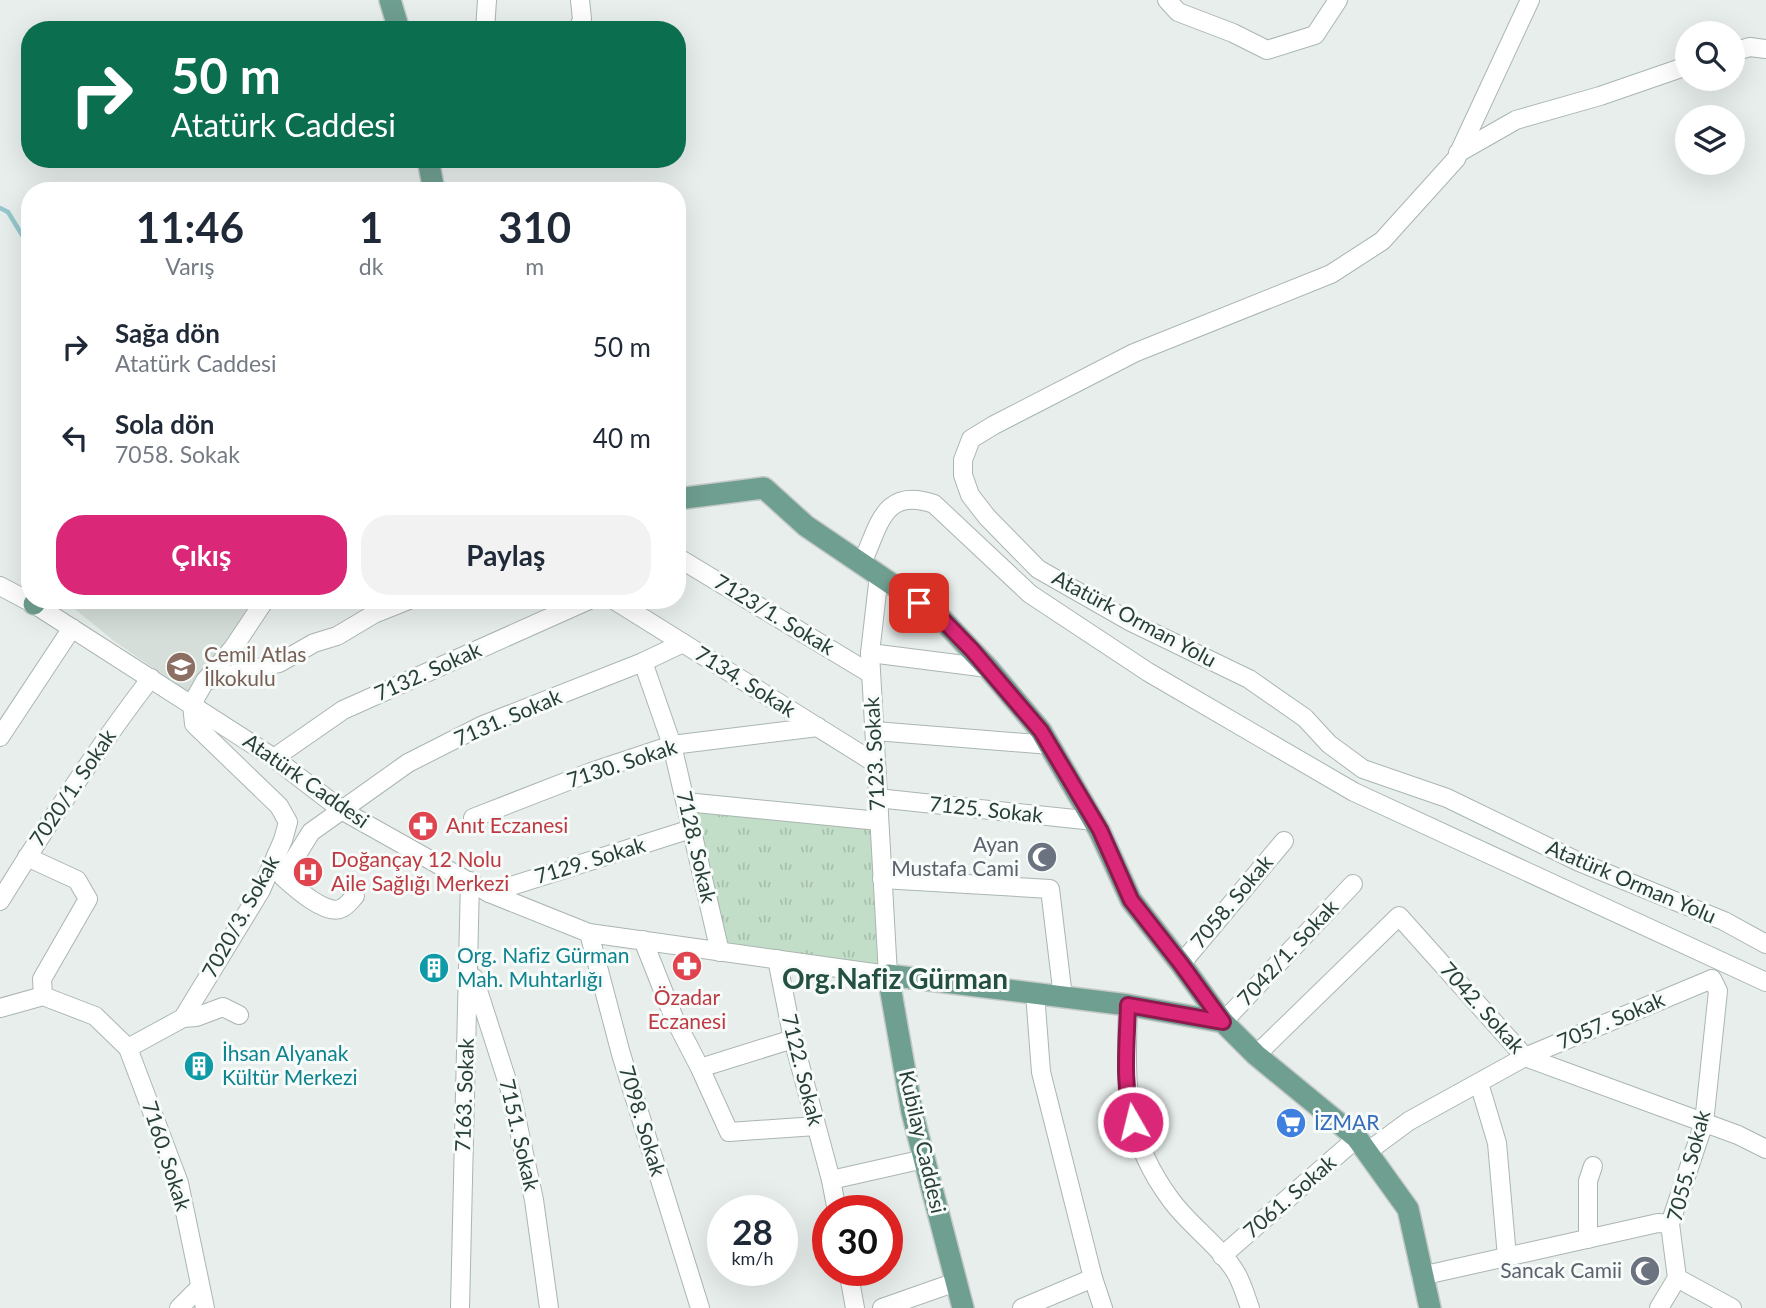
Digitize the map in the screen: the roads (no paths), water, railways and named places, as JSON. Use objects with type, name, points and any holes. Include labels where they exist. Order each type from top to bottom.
[{"type":"main road","points":[[390,0],[396,21]]},
{"type":"main road","name":"7058. Sokak","points":[[686,498],[764,488],[806,526],[939,616],[988,668],[1041,731],[1094,821],[1131,900],[1223,1022]]},
{"type":"main road","name":"Atatürk Caddesi","points":[[888,975],[1128,1005],[1223,1022]]},
{"type":"main road","name":"Kubilay Caddesi","points":[[888,975],[912,1112],[963,1308]]},
{"type":"main road","points":[[1223,1022],[1256,1055],[1362,1145],[1408,1209],[1430,1308]]},
{"type":"street","points":[[486,21],[487,0]]},
{"type":"street","points":[[580,0],[581,21]]},
{"type":"street","points":[[1167,0],[1178,12],[1233,33],[1267,50],[1315,35],[1338,0]]},
{"type":"street","name":"Atatürk Orman Yolu","points":[[1530,0],[1458,153],[1381,241],[1331,274],[1134,353],[971,439],[963,460],[964,475],[970,495],[1038,569],[1131,622],[1249,678],[1305,718],[1329,744],[1363,769],[1447,798],[1579,862],[1724,920],[1766,944]]},
{"type":"street","points":[[1745,48],[1766,49]]},
{"type":"street","points":[[1458,153],[1516,120],[1600,96],[1675,70]]},
{"type":"street","name":"7123. Sokak","points":[[888,975],[870,653],[870,569],[888,508],[900,500],[918,498],[934,503],[1030,594],[1148,672],[1331,779],[1766,982]]},
{"type":"street","name":"7123/1. Sokak","points":[[686,562],[871,674]]},
{"type":"street","name":"Atatürk Caddesi","points":[[3,592],[21,597]]},
{"type":"street","name":"Atatürk Caddesi","points":[[46,609],[274,758],[343,811],[489,893],[589,933],[888,975]]},
{"type":"street","points":[[192,704],[205,681],[233,648],[259,609]]},
{"type":"street","points":[[205,681],[279,663],[314,643],[337,636],[386,609]]},
{"type":"street","name":"7132. Sokak","points":[[274,758],[344,710],[569,609]]},
{"type":"street","name":"7134. Sokak","points":[[628,609],[875,763]]},
{"type":"street","points":[[0,737],[72,628]]},
{"type":"street","name":"7131. Sokak","points":[[355,896],[342,909],[331,910],[301,893],[283,877],[312,832],[408,763],[483,726],[643,662],[682,643]]},
{"type":"street","points":[[870,653],[988,668]]},
{"type":"street","name":"7128. Sokak","points":[[643,662],[672,744],[720,952]]},
{"type":"street","name":"7020/1. Sokak","points":[[0,901],[27,857],[151,678]]},
{"type":"street","name":"7020/3. Sokak","points":[[183,1018],[261,890],[288,822],[279,806],[194,724],[192,704]]},
{"type":"street","name":"7130. Sokak","points":[[473,818],[672,744],[818,727]]},
{"type":"street","points":[[875,731],[1050,745]]},
{"type":"street","name":"7125. Sokak","points":[[877,798],[1094,821]]},
{"type":"street","points":[[686,802],[878,821]]},
{"type":"street","name":"7129. Sokak","points":[[489,893],[691,829]]},
{"type":"street","name":"7058. Sokak","points":[[1181,964],[1284,841]]},
{"type":"street","points":[[27,857],[77,880],[88,899],[42,979],[43,996]]},
{"type":"street","points":[[882,879],[1050,890],[1063,997]]},
{"type":"street","name":"7163. Sokak","points":[[460,1308],[470,881]]},
{"type":"street","name":"7042/1. Sokak","points":[[1223,1022],[1353,884]]},
{"type":"street","name":"7042. Sokak","points":[[1256,1055],[1399,916],[1525,1056],[1738,1135],[1766,1149]]},
{"type":"street","name":"7098. Sokak","points":[[589,933],[621,1054],[700,1308]]},
{"type":"street","points":[[643,940],[674,1018],[729,1132],[816,1126]]},
{"type":"street","name":"7122. Sokak","points":[[777,959],[793,1039],[833,1195]]},
{"type":"street","points":[[1712,979],[1718,960]]},
{"type":"street","name":"7151. Sokak","points":[[470,966],[511,1093],[534,1200],[549,1308]]},
{"type":"street","name":"7057. Sokak","points":[[1362,1145],[1525,1056],[1712,979]]},
{"type":"street","name":"7055. Sokak","points":[[1676,1278],[1670,1224],[1704,1122],[1718,991],[1712,979]]},
{"type":"street","points":[[1035,993],[1041,1072],[1102,1308]]},
{"type":"street","points":[[0,1008],[43,996],[95,1016],[128,1048],[183,1018],[197,1017],[223,1007],[239,1015]]},
{"type":"street","points":[[1128,1005],[1128,1107],[1143,1155],[1172,1202],[1236,1272],[1250,1308]]},
{"type":"street","points":[[700,1068],[793,1039]]},
{"type":"street","name":"7160. Sokak","points":[[128,1048],[179,1183],[205,1308]]},
{"type":"street","points":[[1479,1083],[1497,1143],[1507,1257]]},
{"type":"street","name":"7061. Sokak","points":[[1222,1256],[1362,1145]]},
{"type":"street","points":[[831,1180],[924,1158]]},
{"type":"street","points":[[1588,1239],[1588,1181],[1593,1167]]},
{"type":"street","points":[[1421,1276],[1658,1223],[1670,1224]]},
{"type":"street","points":[[1022,1308],[1093,1278]]},
{"type":"street","points":[[1659,1308],[1676,1278],[1732,1308]]},
{"type":"street","points":[[882,1308],[956,1282]]},
{"type":"street","points":[[851,1286],[855,1308]]},
{"type":"street","points":[[179,1308],[200,1287]]},
{"type":"waterway","points":[[0,208],[8,212],[21,233]]},
{"type":"place","name":"Cemil Atlas İlkokulu","points":[[181,667]]},
{"type":"place","name":"Anıt Eczanesi","points":[[423,826]]},
{"type":"place","name":"Ayan Mustafa Cami","points":[[1042,857]]},
{"type":"place","name":"Doğançay 12 Nolu Aile Sağlığı Merkezi","points":[[308,872]]},
{"type":"place","name":"Özadar Eczanesi","points":[[687,966]]},
{"type":"place","name":"Org. Nafiz Gürman Mah. Muhtarlığı","points":[[434,968]]},
{"type":"place","name":"İhsan Alyanak Kültür Merkezi","points":[[199,1066]]},
{"type":"place","name":"İZMAR","points":[[1291,1123]]},
{"type":"place","name":"Sancak Camii","points":[[1645,1271]]},
{"type":"district","name":"Org.Nafiz Gürman","points":[[895,979]]}]
